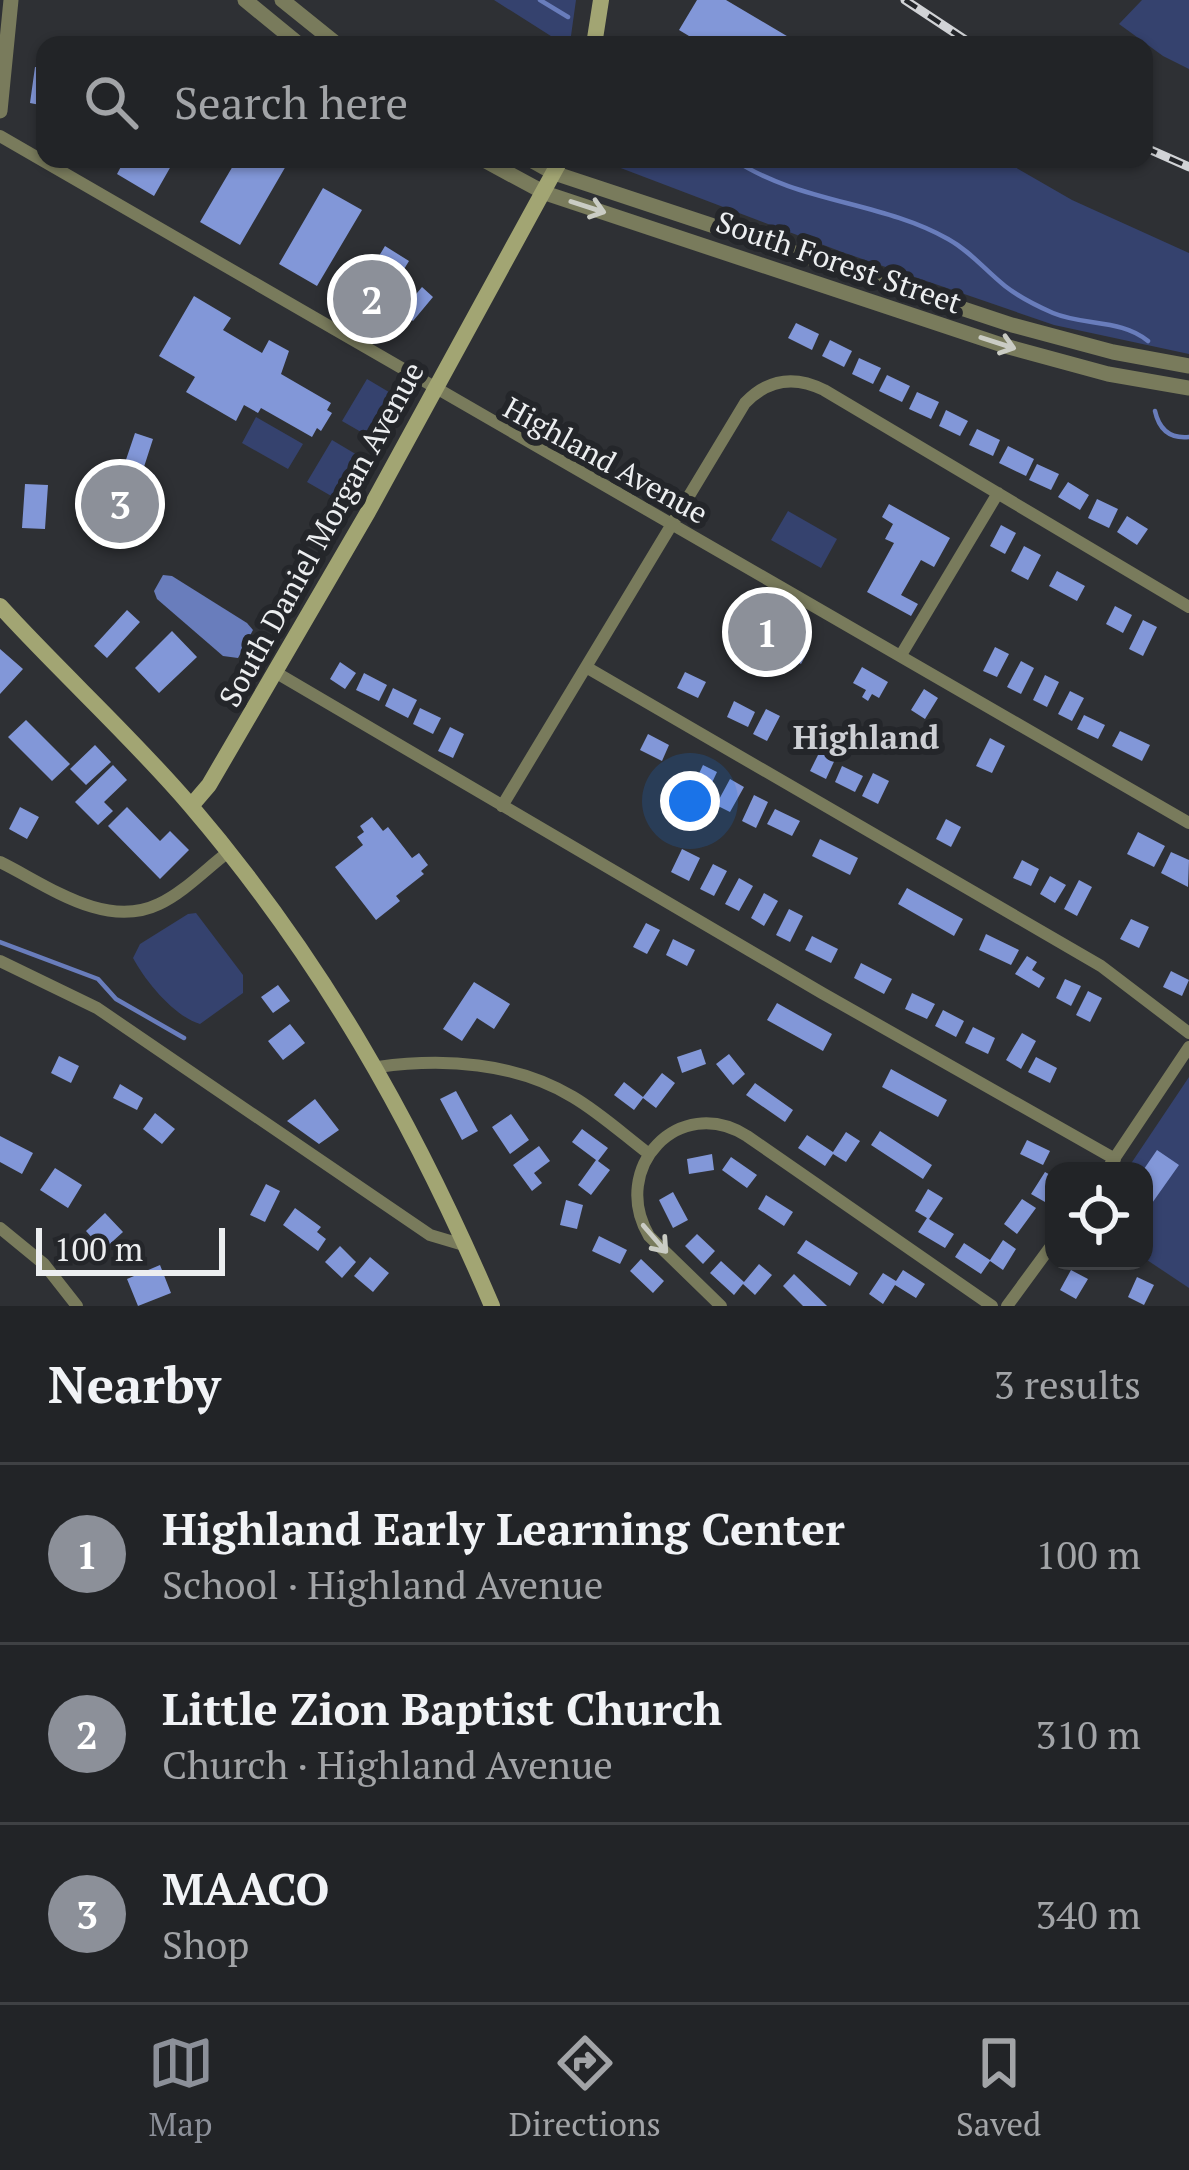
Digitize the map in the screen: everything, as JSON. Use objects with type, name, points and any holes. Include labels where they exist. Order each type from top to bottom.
[{"type":"main road","points":[[596,36],[601,0]]},
{"type":"main road","name":"South Daniel Morgan Avenue","points":[[191,806],[209,785],[275,672],[557,168]]},
{"type":"main road","points":[[0,606],[191,806],[313,968],[378,1067],[492,1306]]},
{"type":"street","points":[[0,111],[11,0]]},
{"type":"street","points":[[244,0],[289,36]]},
{"type":"street","points":[[282,0],[327,36]]},
{"type":"street","name":"Highland Avenue","points":[[0,136],[36,157]]},
{"type":"street","name":"Highland Avenue","points":[[55,168],[1189,823]]},
{"type":"street","name":"South Forest Street","points":[[499,168],[545,193],[1005,346],[1108,374],[1189,388]]},
{"type":"street","name":"South Forest Street","points":[[564,168],[1012,325],[1189,366]]},
{"type":"street","points":[[502,806],[745,404],[767,385],[811,383],[1189,608]]},
{"type":"street","points":[[902,655],[998,493]]},
{"type":"street","points":[[586,668],[1101,966],[1189,1033]]},
{"type":"street","points":[[275,672],[1105,1162]]},
{"type":"street","points":[[0,862],[94,908],[126,912],[162,903],[227,853]]},
{"type":"street","points":[[0,961],[98,1008],[430,1235],[467,1246]]},
{"type":"street","points":[[1112,1162],[1189,1047]]},
{"type":"street","points":[[378,1067],[446,1063],[526,1076],[569,1094],[649,1154]]},
{"type":"street","points":[[721,1306],[649,1236],[635,1193],[649,1154],[671,1133],[696,1124],[736,1129],[992,1306]]},
{"type":"street","points":[[0,1228],[44,1264],[77,1306]]},
{"type":"street","points":[[1007,1306],[1045,1254]]},
{"type":"shaded area","points":[[494,0],[576,0],[571,36],[551,36]]},
{"type":"shaded area","points":[[1142,0],[1189,0],[1189,69],[1153,49],[1153,36],[1136,36],[1119,24]]},
{"type":"shaded area","points":[[621,168],[1017,168],[1072,200],[1189,253],[1189,354],[1054,325]]},
{"type":"shaded area","points":[[367,379],[399,398],[375,440],[342,421]]},
{"type":"shaded area","points":[[256,417],[303,444],[288,469],[242,443]]},
{"type":"shaded area","points":[[332,440],[364,459],[340,501],[307,482]]},
{"type":"shaded area","points":[[788,511],[837,539],[821,568],[771,540]]},
{"type":"shaded area","points":[[163,575],[247,623],[253,630],[238,658],[223,656],[157,599],[154,591]]},
{"type":"shaded area","points":[[196,913],[243,975],[243,993],[200,1024],[162,997],[133,958],[140,944]]},
{"type":"shaded area","points":[[1189,1077],[1189,1288],[1153,1264],[1153,1162],[1132,1162]]},
{"type":"building","points":[[697,0],[726,0],[787,36],[689,36],[679,30]]},
{"type":"building","points":[[35,67],[36,67],[36,104],[30,103]]},
{"type":"building","points":[[120,168],[170,168],[154,196],[117,174]]},
{"type":"building","points":[[232,168],[285,168],[240,245],[200,222]]},
{"type":"building","points":[[323,188],[362,210],[317,286],[279,264]]},
{"type":"building","points":[[385,246],[409,261],[373,320],[349,306]]},
{"type":"building","points":[[422,287],[433,297],[413,321],[402,311]]},
{"type":"building","points":[[194,296],[231,318],[223,330],[262,353],[269,340],[289,351],[281,374],[331,403],[327,410],[332,413],[321,431],[317,428],[312,437],[261,408],[258,413],[244,405],[236,421],[186,392],[195,377],[159,356]]},
{"type":"building","points":[[796,323],[819,334],[812,350],[788,338]]},
{"type":"building","points":[[830,340],[852,351],[844,367],[822,356]]},
{"type":"building","points":[[859,358],[881,368],[873,384],[852,374]]},
{"type":"building","points":[[887,375],[910,386],[902,402],[879,391]]},
{"type":"building","points":[[917,392],[939,402],[931,419],[909,409]]},
{"type":"building","points":[[946,410],[968,421],[960,436],[939,426]]},
{"type":"building","points":[[977,429],[1000,440],[993,456],[969,445]]},
{"type":"building","points":[[135,433],[153,439],[143,470],[155,475],[141,515],[131,512],[128,522],[107,516]]},
{"type":"building","points":[[1008,446],[1034,459],[1026,476],[999,463]]},
{"type":"building","points":[[1037,464],[1059,474],[1051,490],[1029,480]]},
{"type":"building","points":[[1068,482],[1089,495],[1080,510],[1058,497]]},
{"type":"building","points":[[25,484],[48,485],[45,529],[22,528]]},
{"type":"building","points":[[1097,499],[1118,509],[1109,528],[1088,518]]},
{"type":"building","points":[[889,504],[950,538],[934,567],[921,560],[901,595],[918,604],[911,616],[867,592],[894,543],[885,539],[893,524],[882,517]]},
{"type":"building","points":[[1127,516],[1148,529],[1137,545],[1117,532]]},
{"type":"building","points":[[1001,525],[1016,533],[1005,554],[990,546]]},
{"type":"building","points":[[1024,546],[1041,555],[1028,580],[1011,571]]},
{"type":"building","points":[[1057,571],[1085,586],[1077,601],[1049,586]]},
{"type":"building","points":[[1115,606],[1132,615],[1123,633],[1106,624]]},
{"type":"building","points":[[127,610],[140,622],[107,658],[94,646]]},
{"type":"building","points":[[760,612],[791,629],[787,637],[809,649],[801,664],[747,636]]},
{"type":"building","points":[[1143,620],[1157,627],[1143,656],[1129,649]]},
{"type":"building","points":[[172,631],[197,657],[159,693],[135,668]]},
{"type":"building","points":[[995,647],[1009,654],[997,677],[983,671]]},
{"type":"building","points":[[0,649],[23,669],[0,694]]},
{"type":"building","points":[[1021,661],[1034,668],[1021,694],[1007,687]]},
{"type":"building","points":[[340,662],[356,673],[345,689],[330,679]]},
{"type":"building","points":[[862,667],[888,682],[879,698],[872,694],[868,701],[862,697],[866,690],[853,683]]},
{"type":"building","points":[[685,672],[706,682],[698,698],[677,688]]},
{"type":"building","points":[[364,673],[387,685],[379,701],[356,690]]},
{"type":"building","points":[[1045,675],[1059,682],[1047,707],[1033,700]]},
{"type":"building","points":[[393,688],[417,700],[408,718],[385,706]]},
{"type":"building","points":[[924,689],[938,698],[925,719],[911,710]]},
{"type":"building","points":[[1070,691],[1084,698],[1072,721],[1058,714]]},
{"type":"building","points":[[734,701],[755,712],[748,727],[727,717]]},
{"type":"building","points":[[420,708],[441,718],[433,734],[413,724]]},
{"type":"building","points":[[766,709],[780,716],[767,741],[753,734]]},
{"type":"building","points":[[1084,715],[1105,725],[1098,739],[1077,729]]},
{"type":"building","points":[[26,720],[70,764],[52,781],[8,737]]},
{"type":"building","points":[[450,727],[464,734],[453,758],[438,751]]},
{"type":"building","points":[[1120,731],[1150,745],[1142,761],[1112,746]]},
{"type":"building","points":[[648,734],[669,745],[662,761],[640,750]]},
{"type":"building","points":[[990,738],[1005,746],[992,773],[976,766]]},
{"type":"building","points":[[95,745],[111,762],[86,785],[70,769]]},
{"type":"building","points":[[823,745],[838,753],[826,779],[810,771]]},
{"type":"building","points":[[113,765],[127,780],[104,802],[113,811],[98,825],[75,802]]},
{"type":"building","points":[[703,765],[717,772],[702,804],[688,797]]},
{"type":"building","points":[[842,766],[863,776],[855,792],[835,782]]},
{"type":"building","points":[[873,773],[889,781],[878,804],[862,796]]},
{"type":"building","points":[[730,779],[744,787],[730,812],[716,805]]},
{"type":"building","points":[[754,795],[768,802],[756,828],[742,821]]},
{"type":"building","points":[[20,807],[39,817],[27,839],[9,829]]},
{"type":"building","points":[[127,807],[160,841],[170,831],[189,850],[160,879],[108,826]]},
{"type":"building","points":[[775,809],[800,821],[792,836],[767,824]]},
{"type":"building","points":[[372,817],[383,831],[388,827],[412,858],[419,853],[428,865],[421,871],[424,874],[396,896],[400,901],[376,920],[335,867],[363,845],[357,837],[364,832],[360,826]]},
{"type":"building","points":[[946,819],[961,827],[951,847],[936,839]]},
{"type":"building","points":[[1138,832],[1165,846],[1154,867],[1127,854]]},
{"type":"building","points":[[820,839],[858,858],[850,875],[812,856]]},
{"type":"building","points":[[682,849],[700,858],[689,881],[671,872]]},
{"type":"building","points":[[1171,852],[1189,860],[1188,887],[1161,873]]},
{"type":"building","points":[[1022,860],[1039,869],[1031,886],[1013,878]]},
{"type":"building","points":[[713,864],[727,871],[714,896],[700,889]]},
{"type":"building","points":[[1050,876],[1066,885],[1055,903],[1040,894]]},
{"type":"building","points":[[739,878],[753,886],[739,911],[725,904]]},
{"type":"building","points":[[1079,880],[1092,887],[1077,916],[1064,909]]},
{"type":"building","points":[[907,888],[963,919],[954,936],[898,904]]},
{"type":"building","points":[[764,893],[778,901],[764,926],[751,918]]},
{"type":"building","points":[[789,909],[803,916],[790,942],[776,935]]},
{"type":"building","points":[[1131,919],[1149,927],[1139,948],[1120,939]]},
{"type":"building","points":[[646,923],[660,930],[647,954],[633,947]]},
{"type":"building","points":[[986,934],[1019,950],[1011,965],[979,950]]},
{"type":"building","points":[[812,936],[838,949],[831,963],[805,950]]},
{"type":"building","points":[[673,939],[695,950],[687,966],[666,955]]},
{"type":"building","points":[[1027,956],[1037,962],[1032,970],[1045,978],[1039,988],[1015,974]]},
{"type":"building","points":[[861,963],[892,979],[884,994],[854,978]]},
{"type":"building","points":[[1171,971],[1189,980],[1182,996],[1163,987]]},
{"type":"building","points":[[1065,979],[1081,986],[1071,1006],[1056,998]]},
{"type":"building","points":[[474,982],[510,1004],[494,1029],[477,1018],[462,1041],[443,1029]]},
{"type":"building","points":[[278,985],[290,1001],[273,1013],[261,997]]},
{"type":"building","points":[[1088,991],[1102,998],[1090,1022],[1076,1015]]},
{"type":"building","points":[[912,993],[935,1004],[927,1019],[905,1009]]},
{"type":"building","points":[[777,1003],[832,1034],[823,1051],[767,1020]]},
{"type":"building","points":[[943,1010],[964,1021],[956,1037],[935,1026]]},
{"type":"building","points":[[290,1024],[305,1043],[283,1060],[268,1041]]},
{"type":"building","points":[[973,1027],[995,1038],[988,1054],[965,1043]]},
{"type":"building","points":[[1022,1033],[1036,1041],[1021,1069],[1006,1060]]},
{"type":"building","points":[[701,1049],[706,1064],[682,1073],[677,1057]]},
{"type":"building","points":[[729,1054],[745,1074],[733,1085],[716,1064]]},
{"type":"building","points":[[59,1056],[79,1066],[71,1083],[51,1073]]},
{"type":"building","points":[[1036,1057],[1057,1068],[1050,1083],[1028,1072]]},
{"type":"building","points":[[891,1069],[947,1100],[938,1117],[882,1087]]},
{"type":"building","points":[[662,1073],[675,1083],[656,1108],[643,1098],[634,1110],[614,1095],[624,1082],[643,1097]]},
{"type":"building","points":[[755,1083],[793,1110],[785,1122],[746,1095]]},
{"type":"building","points":[[120,1084],[143,1098],[137,1110],[113,1098]]},
{"type":"building","points":[[456,1091],[478,1131],[462,1140],[440,1099]]},
{"type":"building","points":[[315,1099],[339,1130],[319,1144],[287,1121]]},
{"type":"building","points":[[155,1113],[175,1129],[162,1144],[143,1129]]},
{"type":"building","points":[[511,1114],[529,1140],[510,1154],[492,1127]]},
{"type":"building","points":[[582,1129],[608,1148],[598,1161],[610,1170],[591,1195],[578,1185],[596,1160],[572,1142]]},
{"type":"building","points":[[880,1131],[932,1165],[923,1179],[871,1145]]},
{"type":"building","points":[[846,1132],[860,1141],[846,1162],[833,1154],[825,1166],[798,1148],[807,1135],[833,1152]]},
{"type":"building","points":[[0,1136],[33,1153],[22,1174],[0,1162]]},
{"type":"building","points":[[1027,1140],[1050,1151],[1043,1165],[1020,1154]]},
{"type":"building","points":[[539,1146],[550,1161],[534,1173],[542,1183],[532,1191],[513,1165]]},
{"type":"building","points":[[1157,1150],[1179,1165],[1153,1202],[1153,1162],[1149,1162]]},
{"type":"building","points":[[712,1154],[714,1170],[689,1174],[687,1159]]},
{"type":"building","points":[[731,1157],[757,1175],[747,1188],[722,1170]]},
{"type":"building","points":[[55,1168],[82,1185],[68,1208],[40,1190]]},
{"type":"building","points":[[1045,1172],[1045,1202],[1031,1194]]},
{"type":"building","points":[[266,1184],[280,1191],[265,1222],[250,1215]]},
{"type":"building","points":[[928,1189],[943,1198],[929,1219],[954,1234],[945,1248],[918,1232],[927,1218],[915,1211]]},
{"type":"building","points":[[673,1192],[688,1220],[673,1228],[659,1200]]},
{"type":"building","points":[[766,1195],[793,1212],[784,1226],[758,1209]]},
{"type":"building","points":[[1022,1199],[1036,1208],[1017,1234],[1004,1224]]},
{"type":"building","points":[[566,1200],[583,1205],[577,1229],[560,1225]]},
{"type":"building","points":[[295,1208],[321,1227],[317,1232],[326,1239],[318,1251],[283,1225]]},
{"type":"building","points":[[105,1213],[123,1232],[103,1250],[86,1231]]},
{"type":"building","points":[[697,1234],[715,1251],[703,1264],[685,1246]]},
{"type":"building","points":[[599,1236],[627,1250],[620,1264],[592,1251]]},
{"type":"building","points":[[806,1240],[858,1273],[850,1286],[797,1253]]},
{"type":"building","points":[[1003,1240],[1016,1249],[1003,1270],[990,1261],[981,1274],[955,1257],[964,1243],[990,1260]]},
{"type":"building","points":[[340,1246],[356,1262],[342,1278],[325,1262]]},
{"type":"building","points":[[370,1257],[389,1273],[373,1292],[354,1276]]},
{"type":"building","points":[[641,1259],[664,1281],[653,1293],[630,1271]]},
{"type":"building","points":[[721,1261],[744,1282],[759,1264],[772,1275],[755,1295],[743,1284],[734,1295],[710,1273]]},
{"type":"building","points":[[160,1265],[171,1293],[138,1306],[127,1279]]},
{"type":"building","points":[[903,1270],[925,1284],[916,1298],[895,1285],[883,1304],[869,1294],[883,1273],[896,1281]]},
{"type":"building","points":[[1071,1270],[1088,1279],[1076,1299],[1060,1290]]},
{"type":"building","points":[[794,1274],[827,1306],[803,1306],[783,1286]]},
{"type":"building","points":[[1137,1277],[1154,1285],[1144,1305],[1128,1297]]},
{"type":"waterway","points":[[540,0],[568,17]]},
{"type":"waterway","points":[[748,168],[785,185],[922,226],[956,244],[1034,304],[1065,317],[1127,329],[1148,341]]},
{"type":"waterway","points":[[1155,411],[1166,432],[1189,437]]},
{"type":"waterway","points":[[0,942],[98,979],[116,999],[184,1038]]},
{"type":"railway","points":[[905,0],[959,36]]},
{"type":"railway","points":[[1153,151],[1189,167]]},
{"type":"place","name":"Little Zion Baptist Church","points":[[372,299]]},
{"type":"place","name":"MAACO","points":[[120,504]]},
{"type":"place","name":"Highland Early Learning Center","points":[[767,632]]},
{"type":"district","name":"Highland","points":[[866,736]]}]
